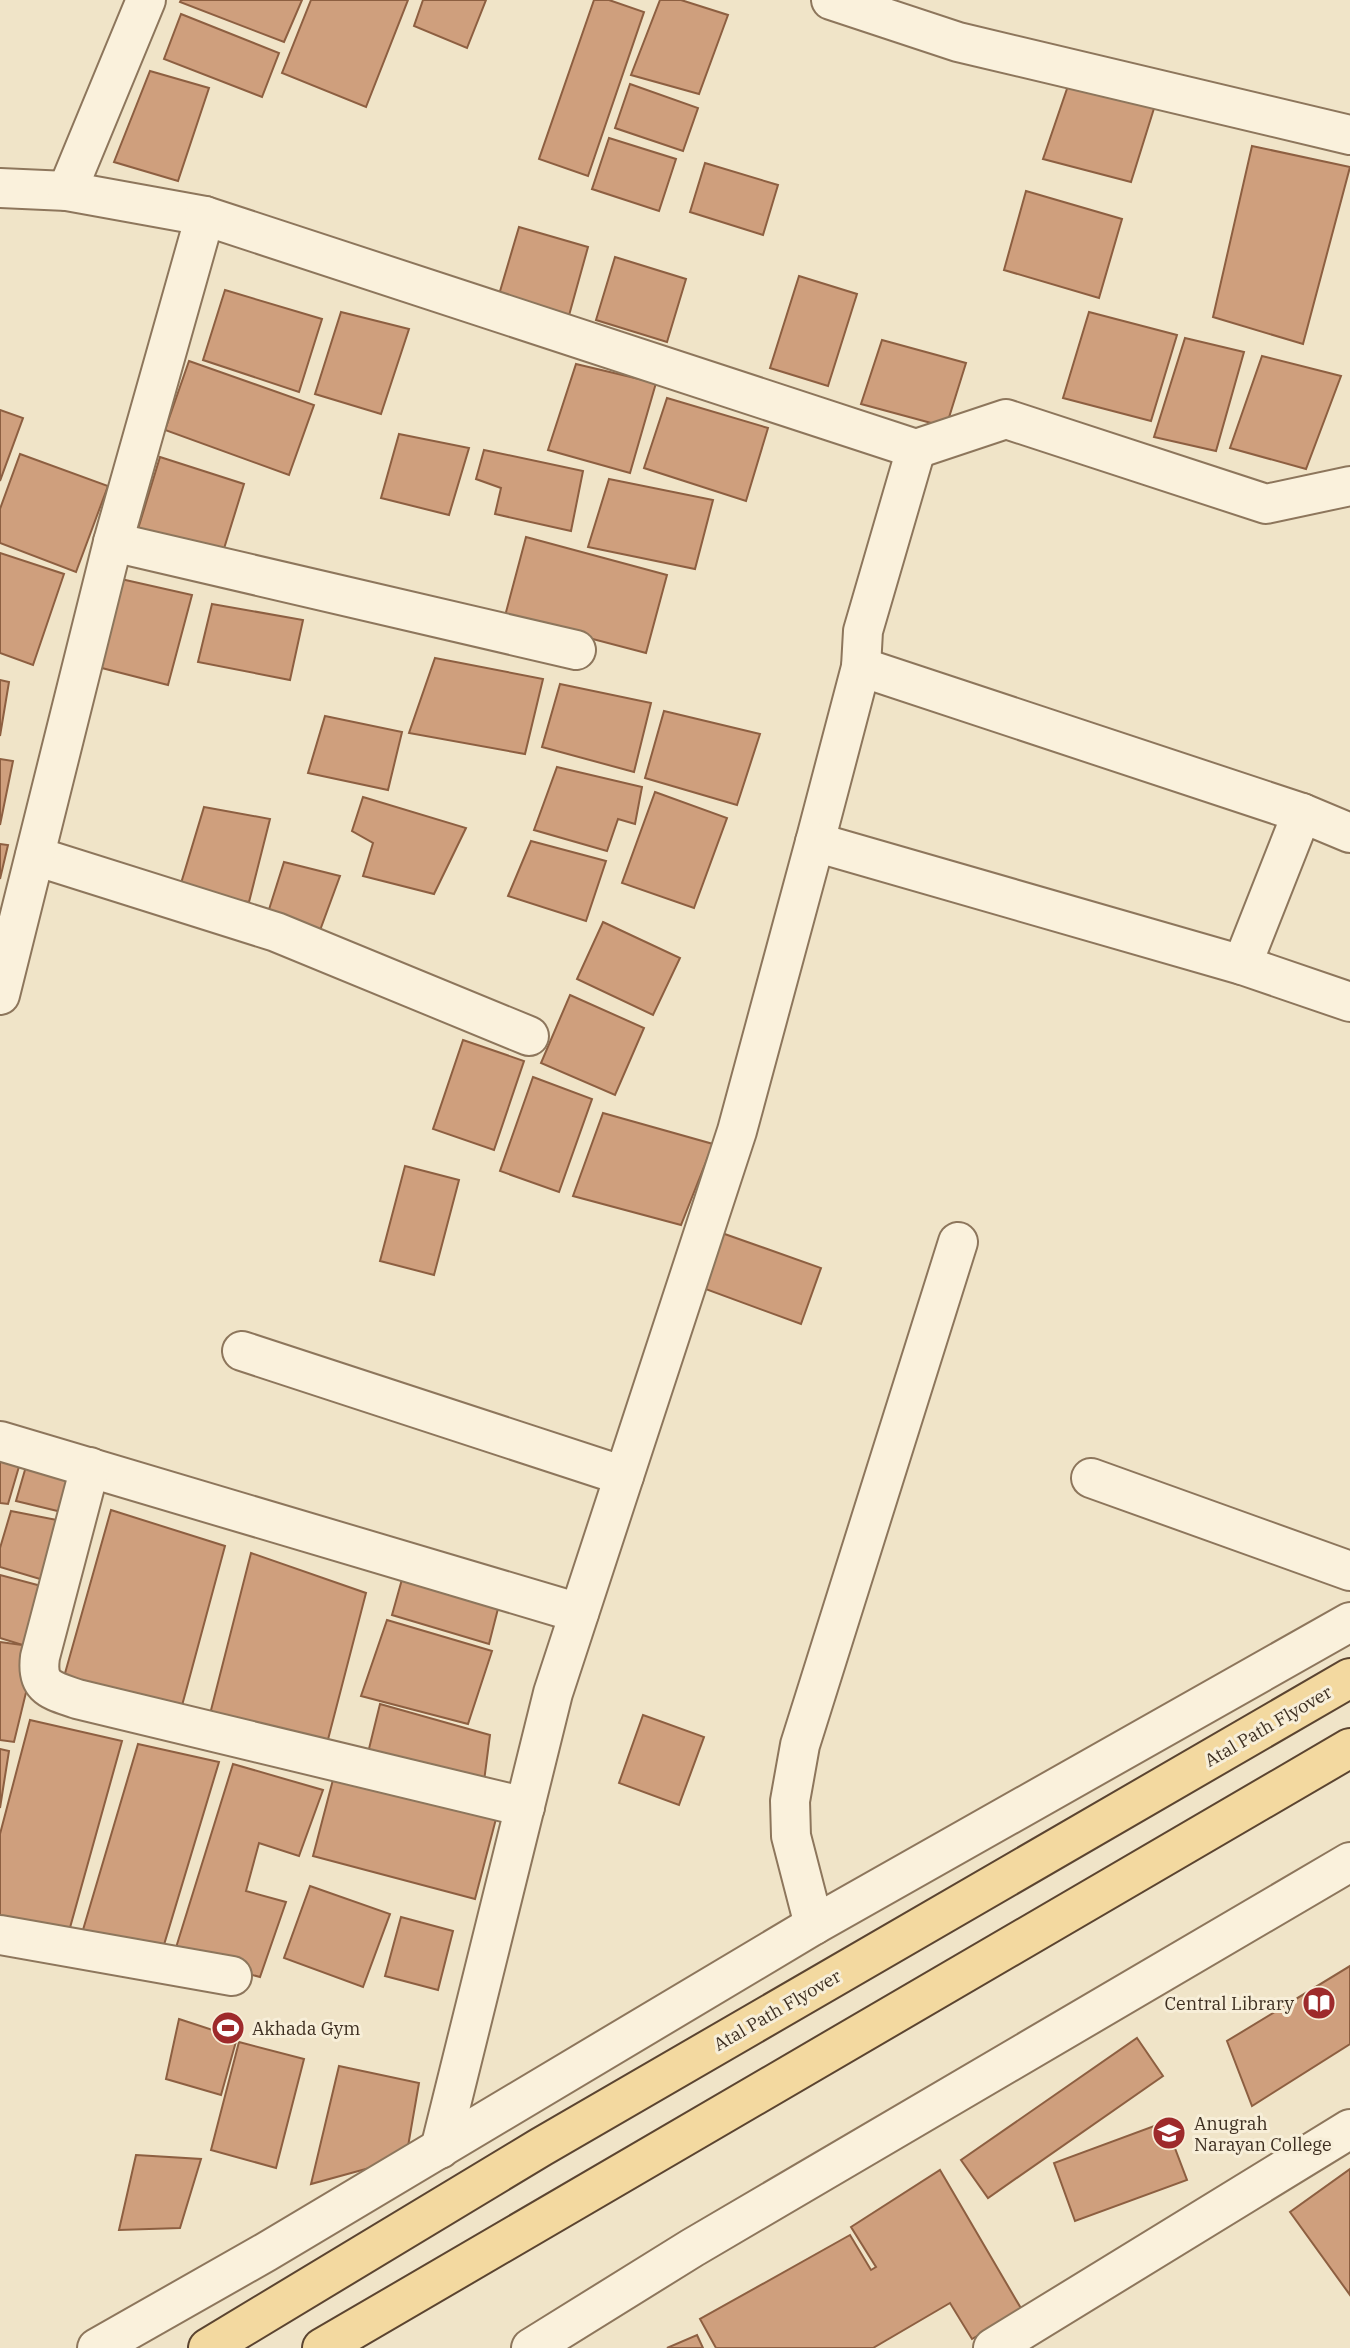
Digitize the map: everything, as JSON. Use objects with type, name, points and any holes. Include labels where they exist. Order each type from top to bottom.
[{"type":"main road","name":"Atal Path Flyover","points":[[208,2348],[541,2147],[1350,1678]]},
{"type":"main road","points":[[322,2348],[1350,1748]]},
{"type":"street","points":[[67,191],[146,0]]},
{"type":"street","points":[[831,0],[958,42],[1350,135]]},
{"type":"street","points":[[0,188],[67,191],[205,216],[916,449],[1006,419],[1266,504],[1350,486]]},
{"type":"street","points":[[0,995],[114,541],[205,216]]},
{"type":"street","points":[[440,2149],[553,1693],[737,1131],[861,667],[863,631],[916,449]]},
{"type":"street","points":[[114,541],[576,650]]},
{"type":"street","points":[[861,667],[1302,813],[1350,833]]},
{"type":"street","points":[[1242,965],[1302,813]]},
{"type":"street","points":[[815,842],[1242,965],[1350,1002]]},
{"type":"street","points":[[35,856],[276,932],[529,1036]]},
{"type":"street","points":[[814,1925],[791,1836],[790,1801],[800,1745],[958,1242]]},
{"type":"street","points":[[242,1351],[624,1476]]},
{"type":"street","points":[[0,1440],[579,1613]]},
{"type":"street","points":[[90,1467],[40,1657],[38,1672],[48,1688],[77,1699],[525,1807]]},
{"type":"street","points":[[1091,1478],[1350,1571]]},
{"type":"street","points":[[97,2348],[440,2149],[814,1925],[1350,1622]]},
{"type":"street","points":[[531,2348],[692,2248],[1350,1862]]},
{"type":"street","points":[[0,1936],[232,1976]]},
{"type":"street","points":[[993,2348],[1350,2129]]},
{"type":"building","points":[[302,0],[284,42],[180,2]]},
{"type":"building","points":[[311,0],[408,0],[366,107],[282,73]]},
{"type":"building","points":[[423,0],[486,0],[467,48],[414,26]]},
{"type":"building","points":[[594,0],[609,0],[644,12],[588,176],[539,159]]},
{"type":"building","points":[[660,0],[681,0],[728,15],[699,94],[631,75]]},
{"type":"building","points":[[181,14],[279,53],[262,97],[164,59]]},
{"type":"building","points":[[150,71],[209,88],[178,181],[114,162]]},
{"type":"building","points":[[1070,80],[1156,102],[1131,182],[1043,159]]},
{"type":"building","points":[[630,84],[698,108],[683,151],[615,128]]},
{"type":"building","points":[[609,138],[676,159],[659,211],[592,189]]},
{"type":"building","points":[[1252,146],[1350,167],[1303,344],[1213,317]]},
{"type":"building","points":[[705,163],[778,185],[763,235],[690,212]]},
{"type":"building","points":[[1026,191],[1122,219],[1099,298],[1004,270]]},
{"type":"building","points":[[519,227],[588,247],[568,319],[498,298]]},
{"type":"building","points":[[615,257],[686,279],[667,342],[596,320]]},
{"type":"building","points":[[799,276],[857,294],[828,386],[770,368]]},
{"type":"building","points":[[225,290],[322,319],[299,392],[203,360]]},
{"type":"building","points":[[341,312],[409,329],[381,414],[315,394]]},
{"type":"building","points":[[1089,312],[1177,335],[1151,421],[1063,398]]},
{"type":"building","points":[[1185,338],[1244,352],[1216,451],[1154,437]]},
{"type":"building","points":[[882,340],[966,363],[946,427],[861,404]]},
{"type":"building","points":[[1262,356],[1341,376],[1306,469],[1230,448]]},
{"type":"building","points":[[189,361],[314,405],[289,475],[165,430]]},
{"type":"building","points":[[576,364],[656,383],[630,473],[548,450]]},
{"type":"building","points":[[667,398],[768,428],[746,501],[644,468]]},
{"type":"building","points":[[0,410],[23,418],[0,481]]},
{"type":"building","points":[[399,434],[469,448],[449,515],[381,498]]},
{"type":"building","points":[[484,450],[583,471],[571,531],[495,514],[501,488],[476,479]]},
{"type":"building","points":[[20,454],[108,486],[76,572],[0,543],[0,509]]},
{"type":"building","points":[[160,457],[244,484],[222,555],[138,529]]},
{"type":"building","points":[[609,479],[713,500],[695,569],[588,547]]},
{"type":"building","points":[[526,537],[667,575],[646,653],[505,616]]},
{"type":"building","points":[[0,553],[64,574],[33,665],[0,653]]},
{"type":"building","points":[[121,579],[192,595],[168,685],[94,666]]},
{"type":"building","points":[[212,604],[303,620],[290,680],[198,662]]},
{"type":"building","points":[[435,658],[543,679],[525,754],[409,733]]},
{"type":"building","points":[[0,680],[9,682],[0,736]]},
{"type":"building","points":[[560,684],[651,703],[634,772],[542,747]]},
{"type":"building","points":[[664,711],[760,734],[737,805],[645,778]]},
{"type":"building","points":[[325,716],[402,732],[388,790],[308,773]]},
{"type":"building","points":[[0,759],[13,761],[0,825]]},
{"type":"building","points":[[557,767],[642,787],[635,824],[618,819],[607,851],[534,830]]},
{"type":"building","points":[[655,792],[727,818],[694,908],[622,883]]},
{"type":"building","points":[[363,797],[466,828],[434,894],[363,876],[373,843],[352,831]]},
{"type":"building","points":[[204,807],[270,819],[249,902],[179,890]]},
{"type":"building","points":[[531,841],[606,861],[586,921],[508,896]]},
{"type":"building","points":[[0,844],[8,845],[0,879]]},
{"type":"building","points":[[284,862],[340,876],[319,933],[266,919]]},
{"type":"building","points":[[603,922],[680,958],[653,1015],[577,979]]},
{"type":"building","points":[[570,995],[644,1028],[615,1095],[541,1063]]},
{"type":"building","points":[[463,1040],[524,1061],[494,1150],[433,1129]]},
{"type":"building","points":[[533,1077],[592,1099],[559,1192],[500,1171]]},
{"type":"building","points":[[603,1113],[713,1144],[681,1225],[573,1196]]},
{"type":"building","points":[[405,1166],[459,1180],[434,1275],[380,1261]]},
{"type":"building","points":[[719,1232],[821,1268],[801,1324],[700,1287]]},
{"type":"building","points":[[0,1447],[23,1453],[8,1504],[0,1503]]},
{"type":"building","points":[[29,1456],[81,1469],[70,1514],[16,1501]]},
{"type":"building","points":[[111,1510],[225,1546],[180,1713],[62,1684]]},
{"type":"building","points":[[11,1511],[67,1522],[50,1582],[0,1567],[0,1548]]},
{"type":"building","points":[[251,1553],[366,1593],[325,1751],[209,1718]]},
{"type":"building","points":[[406,1565],[502,1593],[489,1644],[392,1615]]},
{"type":"building","points":[[0,1575],[45,1587],[29,1647],[0,1638]]},
{"type":"building","points":[[387,1620],[492,1651],[468,1724],[361,1696]]},
{"type":"building","points":[[0,1642],[37,1647],[14,1742],[0,1740]]},
{"type":"building","points":[[380,1704],[490,1735],[483,1789],[366,1761]]},
{"type":"building","points":[[643,1715],[704,1737],[679,1805],[619,1783]]},
{"type":"building","points":[[30,1720],[122,1741],[66,1942],[0,1927],[0,1834]]},
{"type":"building","points":[[138,1744],[219,1762],[160,1958],[80,1940]]},
{"type":"building","points":[[0,1749],[9,1751],[0,1808]]},
{"type":"building","points":[[233,1764],[323,1790],[299,1856],[259,1843],[246,1891],[286,1902],[260,1977],[174,1954]]},
{"type":"building","points":[[335,1772],[497,1815],[475,1899],[313,1856]]},
{"type":"building","points":[[310,1886],[390,1914],[363,1987],[284,1958]]},
{"type":"building","points":[[401,1917],[453,1931],[438,1990],[385,1976]]},
{"type":"building","name":"Central Library","points":[[1350,1966],[1350,2044],[1252,2106],[1227,2041]]},
{"type":"building","points":[[179,2019],[237,2038],[221,2095],[166,2079]]},
{"type":"building","points":[[1137,2038],[1163,2076],[988,2198],[961,2160]]},
{"type":"building","points":[[239,2042],[304,2059],[276,2168],[211,2150]]},
{"type":"building","points":[[339,2066],[419,2083],[406,2158],[311,2184]]},
{"type":"building","points":[[1165,2122],[1187,2180],[1075,2221],[1054,2163]]},
{"type":"building","points":[[136,2155],[201,2159],[180,2228],[119,2230]]},
{"type":"building","points":[[1350,2169],[1350,2295],[1290,2212]]},
{"type":"building","points":[[940,2170],[1022,2310],[972,2339],[950,2303],[873,2348],[716,2348],[700,2319],[850,2235],[871,2270],[876,2267],[851,2227]]},
{"type":"building","points":[[697,2335],[703,2348],[667,2348]]},
{"type":"place","name":"Central Library","points":[[1319,2003]]},
{"type":"place","name":"Akhada Gym","points":[[228,2028]]},
{"type":"place","name":"Anugrah Narayan College","points":[[1169,2133]]}]
